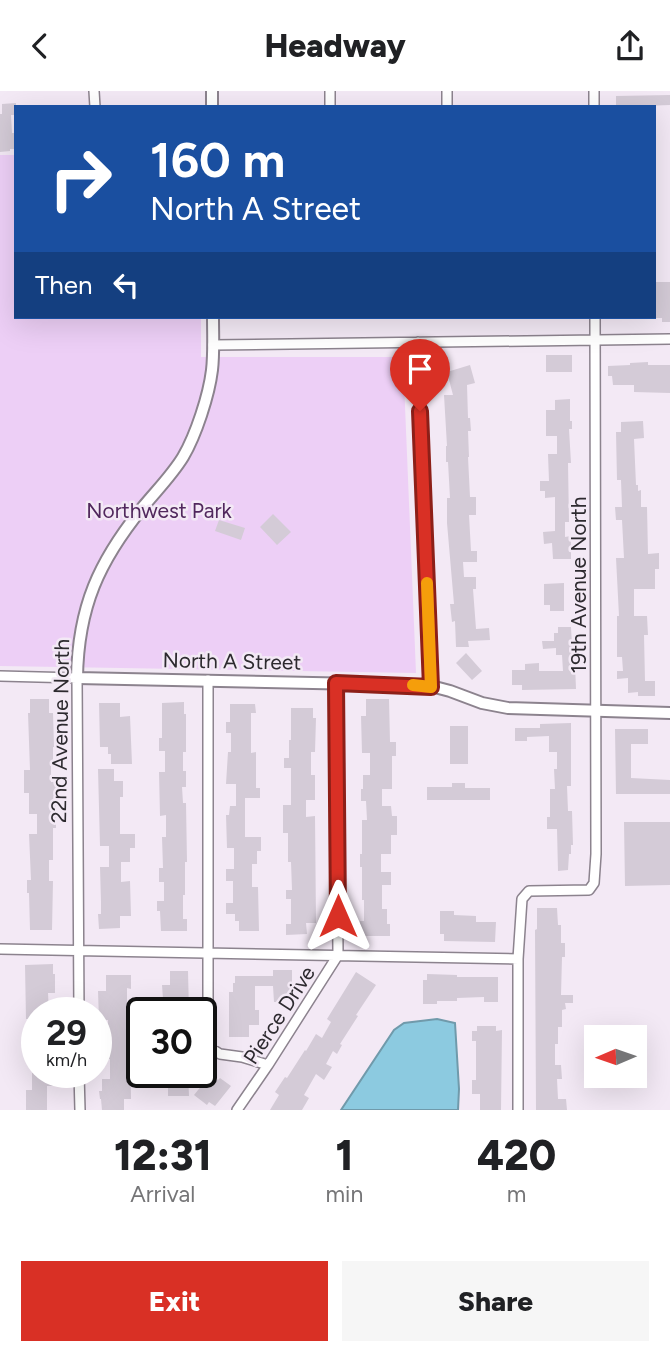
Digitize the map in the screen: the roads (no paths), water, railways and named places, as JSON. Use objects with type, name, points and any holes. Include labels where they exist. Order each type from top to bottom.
[{"type":"street","name":"22nd Avenue North","points":[[79,997],[77,650],[83,620],[101,567],[126,528],[184,456],[193,436],[212,371],[213,319]]},
{"type":"street","name":"19th Avenue North","points":[[519,959],[522,899],[529,891],[589,890],[594,883],[595,319]]},
{"type":"street","points":[[213,345],[670,339]]},
{"type":"street","points":[[418,342],[431,687]]},
{"type":"street","name":"North A Street","points":[[0,676],[431,687],[508,708],[670,713]]},
{"type":"street","points":[[208,680],[208,1040],[212,1049],[220,1054],[268,1065]]},
{"type":"street","name":"Pierce Drive","points":[[237,1110],[338,955],[336,683]]},
{"type":"street","points":[[0,949],[519,959],[518,1110]]},
{"type":"street","points":[[79,1088],[80,1110]]},
{"type":"water","points":[[437,1019],[455,1023],[458,1110],[341,1110],[394,1030],[404,1023]]},
{"type":"park label","name":"Northwest Park","points":[[159,510]]}]
